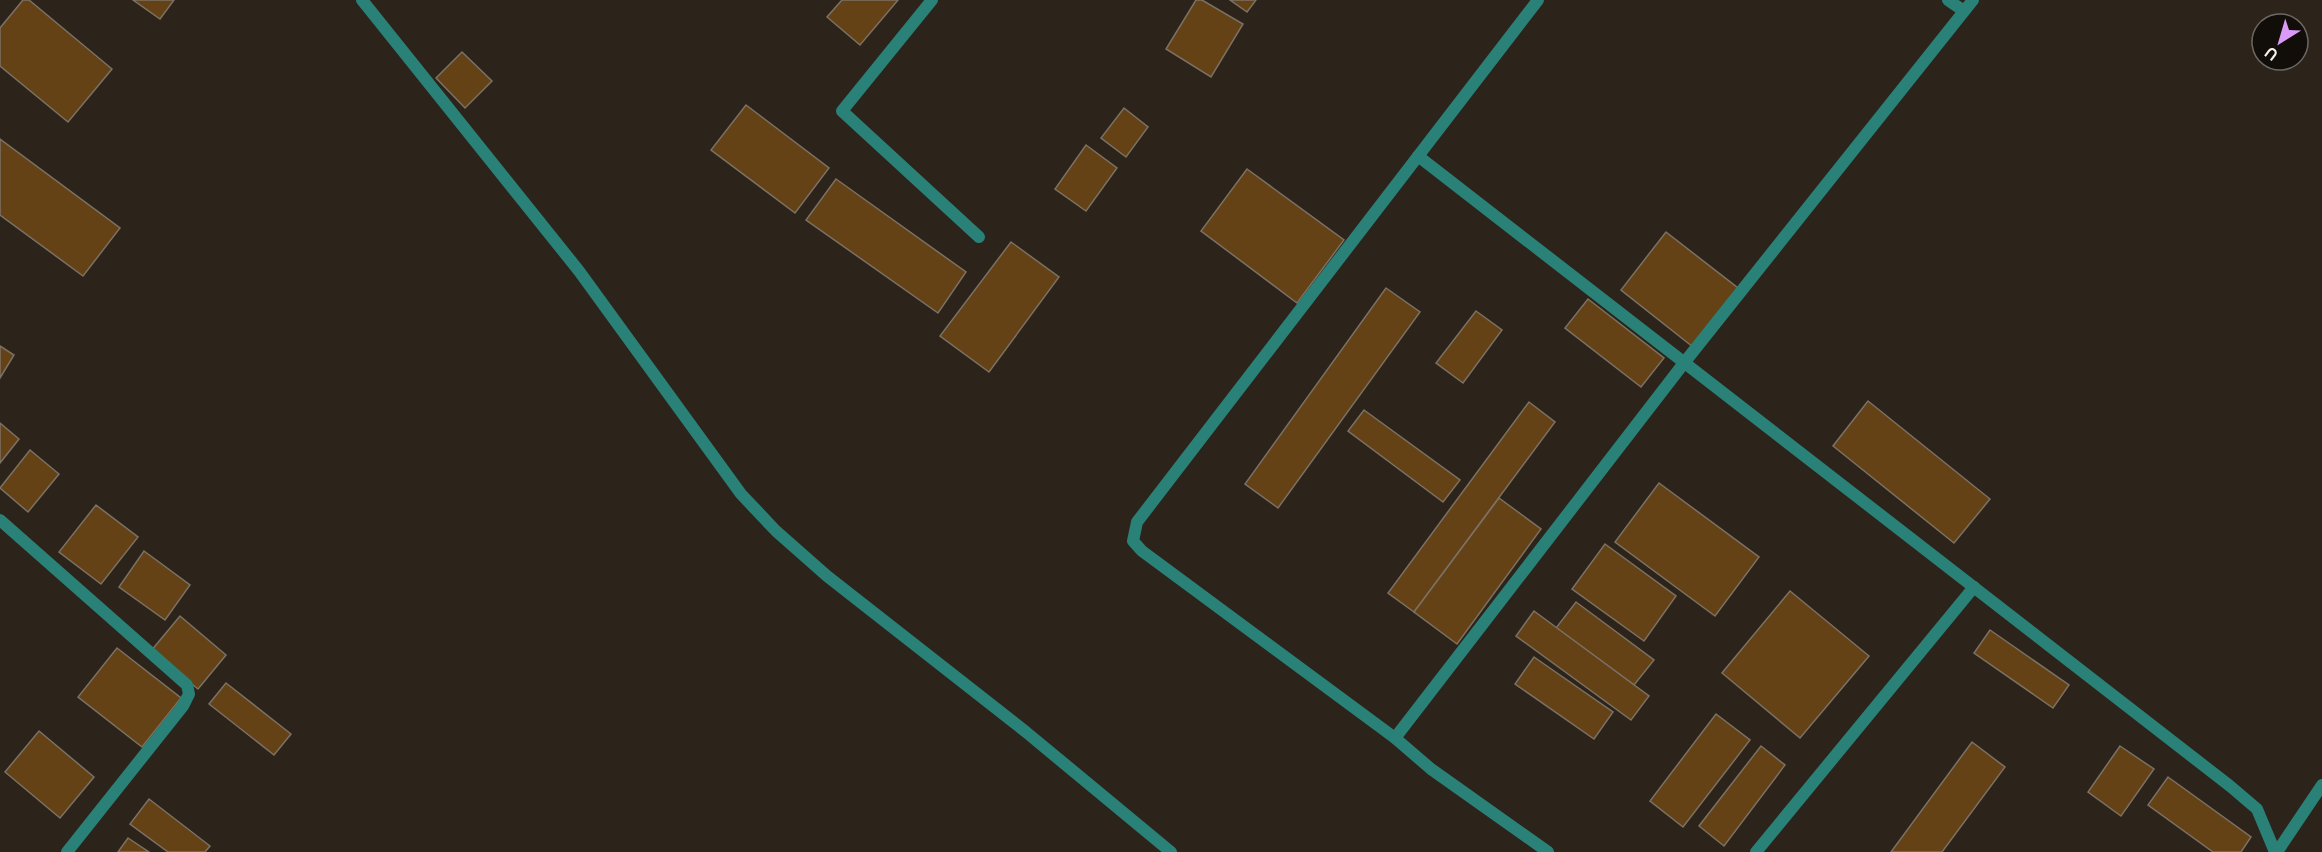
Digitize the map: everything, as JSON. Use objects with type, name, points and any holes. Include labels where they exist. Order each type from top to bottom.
[{"type":"street","points":[[362,0],[579,271],[687,417],[741,495],[776,531],[827,576],[1017,725],[1171,852]]},
{"type":"street","points":[[932,0],[842,111],[979,237]]},
{"type":"street","points":[[1538,0],[1137,522],[1133,532],[1133,541],[1142,551],[1395,738],[1431,769],[1548,852]]},
{"type":"street","points":[[1948,0],[1964,11]]},
{"type":"street","points":[[1395,738],[1684,363],[1973,0]]},
{"type":"street","points":[[1418,156],[2230,786],[2257,809],[2276,852]]},
{"type":"street","points":[[0,520],[187,685],[189,694],[183,706],[67,852]]},
{"type":"street","points":[[1756,852],[1974,587]]},
{"type":"street","points":[[2276,852],[2322,785]]},
{"type":"building","points":[[23,0],[29,0],[112,69],[68,122],[0,66],[0,28]]},
{"type":"building","points":[[133,0],[174,0],[160,19]]},
{"type":"building","points":[[842,0],[898,0],[860,45],[827,17]]},
{"type":"building","points":[[1196,0],[1202,0],[1243,24],[1211,77],[1166,49]]},
{"type":"building","points":[[1230,0],[1256,0],[1247,12]]},
{"type":"building","points":[[462,52],[492,81],[465,108],[436,78]]},
{"type":"building","points":[[746,105],[829,168],[795,213],[711,150]]},
{"type":"building","points":[[1124,108],[1148,127],[1126,157],[1101,138]]},
{"type":"building","points":[[0,139],[120,228],[83,276],[0,215]]},
{"type":"building","points":[[1086,145],[1117,168],[1086,211],[1055,189]]},
{"type":"building","points":[[1247,169],[1344,240],[1297,303],[1201,231]]},
{"type":"building","points":[[836,179],[966,272],[938,313],[806,220]]},
{"type":"building","points":[[1666,232],[1738,288],[1693,347],[1621,290]]},
{"type":"building","points":[[1011,242],[1059,277],[989,372],[940,336]]},
{"type":"building","points":[[1386,288],[1420,312],[1278,508],[1245,484]]},
{"type":"building","points":[[1588,299],[1664,358],[1641,387],[1565,328]]},
{"type":"building","points":[[1476,311],[1502,330],[1463,383],[1436,363]]},
{"type":"building","points":[[0,346],[14,355],[0,378]]},
{"type":"building","points":[[1868,401],[1990,499],[1954,543],[1833,446]]},
{"type":"building","points":[[1529,402],[1555,422],[1414,612],[1388,593]]},
{"type":"building","points":[[1364,410],[1460,480],[1443,502],[1348,431]]},
{"type":"building","points":[[0,423],[19,439],[0,463]]},
{"type":"building","points":[[30,450],[59,474],[28,512],[0,488]]},
{"type":"building","points":[[1659,483],[1759,557],[1715,616],[1615,542]]},
{"type":"building","points":[[1499,498],[1541,529],[1457,644],[1414,612]]},
{"type":"building","points":[[96,505],[138,537],[101,584],[59,552]]},
{"type":"building","points":[[1605,544],[1676,596],[1644,641],[1572,589]]},
{"type":"building","points":[[144,551],[190,585],[165,620],[119,587]]},
{"type":"building","points":[[1790,591],[1869,656],[1800,738],[1722,673]]},
{"type":"building","points":[[1576,602],[1654,660],[1634,685],[1556,628]]},
{"type":"building","points":[[1534,611],[1649,696],[1631,720],[1516,636]]},
{"type":"building","points":[[180,616],[226,655],[198,689],[151,651]]},
{"type":"building","points":[[1990,630],[2069,685],[2053,708],[1974,653]]},
{"type":"building","points":[[117,648],[181,698],[142,747],[78,697]]},
{"type":"building","points":[[1534,657],[1613,712],[1594,739],[1515,684]]},
{"type":"building","points":[[226,683],[291,734],[274,755],[209,704]]},
{"type":"building","points":[[1716,714],[1750,740],[1683,827],[1650,801]]},
{"type":"building","points":[[39,731],[94,777],[60,818],[5,772]]},
{"type":"building","points":[[1972,742],[2005,767],[1942,852],[1891,852]]},
{"type":"building","points":[[1761,746],[1785,765],[1724,846],[1699,826]]},
{"type":"building","points":[[2120,746],[2154,769],[2121,816],[2088,792]]},
{"type":"building","points":[[2168,777],[2251,837],[2241,852],[2213,852],[2148,805]]},
{"type":"building","points":[[149,799],[210,846],[205,852],[168,852],[130,824]]},
{"type":"building","points":[[128,838],[149,852],[118,852]]}]
